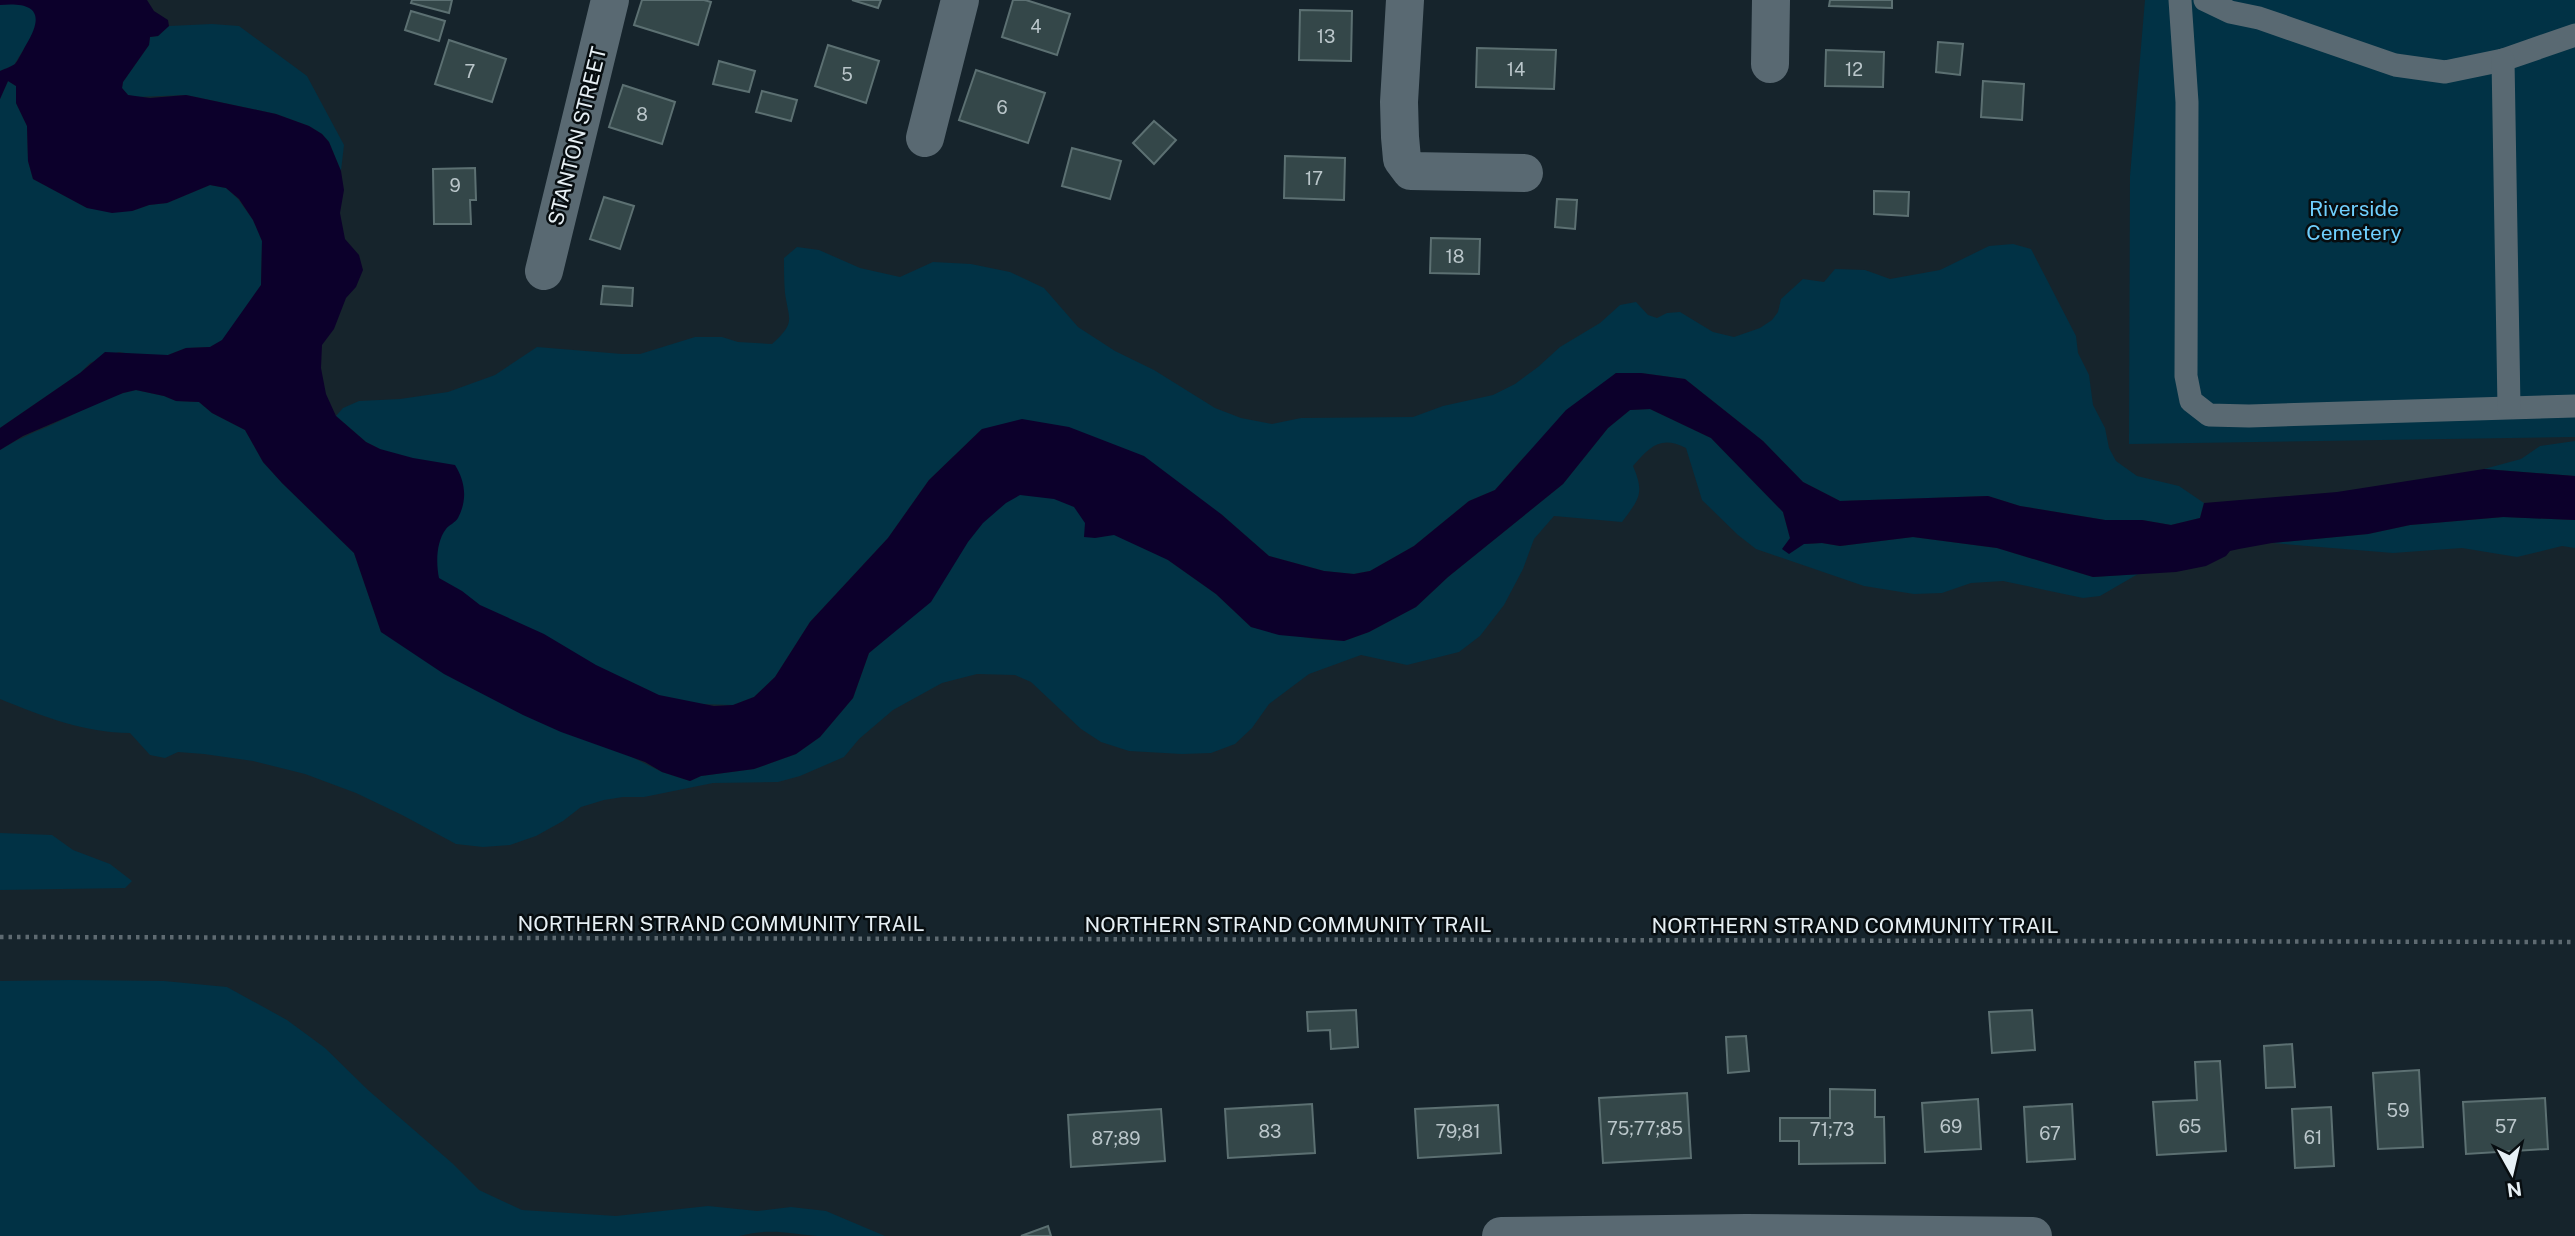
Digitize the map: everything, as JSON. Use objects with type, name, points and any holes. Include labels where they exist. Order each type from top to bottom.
[{"type":"street","name":"STANTON STREET","points":[[544,271],[610,0]]},
{"type":"street","points":[[925,138],[960,0]]},
{"type":"street","points":[[1405,0],[1399,102],[1402,159],[1411,171],[1524,173]]},
{"type":"street","points":[[1770,64],[1772,0]]},
{"type":"street","points":[[1501,1236],[1746,1233],[2033,1236]]},
{"type":"lane","points":[[2180,0],[2187,102],[2186,376],[2191,401],[2209,415],[2249,416],[2575,406]]},
{"type":"lane","points":[[2205,0],[2230,12],[2259,18],[2395,65],[2445,72],[2503,60],[2575,35]]},
{"type":"lane","points":[[2503,60],[2510,407]]},
{"type":"path","name":"NORTHERN STRAND COMMUNITY TRAIL","points":[[0,937],[2575,942]]},
{"type":"green space","points":[[0,0],[59,0],[14,65],[0,71]]},
{"type":"green space","name":"Riverside Cemetery","points":[[2145,0],[2575,0],[2575,437],[2129,444],[2130,176]]},
{"type":"green space","points":[[169,26],[239,26],[307,76],[344,145],[341,171],[329,142],[309,126],[276,114],[186,95],[136,97],[128,95],[122,88],[123,82],[149,45],[150,37],[158,36]]},
{"type":"green space","points":[[8,81],[16,86],[16,103],[27,126],[28,161],[33,179],[87,208],[132,211],[167,203],[210,185],[226,188],[253,220],[262,241],[261,285],[223,340],[210,347],[186,348],[168,355],[119,352],[90,363],[80,373],[0,428],[0,99]]},
{"type":"green space","points":[[2013,244],[2031,249],[2076,336],[2078,353],[2089,375],[2093,405],[2105,428],[2109,448],[2116,461],[2137,476],[2179,486],[2204,503],[2200,518],[2171,525],[2142,520],[2105,520],[2020,506],[1988,496],[1840,501],[1803,482],[1763,441],[1685,379],[1641,373],[1616,373],[1522,459],[1495,490],[1469,501],[1414,546],[1370,571],[1353,574],[1324,571],[1269,556],[1221,514],[982,429],[929,480],[888,538],[810,622],[775,677],[754,697],[733,705],[699,704],[648,708],[419,575],[380,449],[366,442],[336,416],[343,408],[359,401],[400,399],[448,392],[495,375],[537,347],[640,354],[695,337],[722,337],[738,342],[772,344],[788,326],[784,258],[797,247],[819,250],[860,268],[900,277],[933,262],[971,264],[1010,272],[1044,288],[1078,327],[1115,351],[1154,370],[1215,408],[1241,418],[1272,424],[1301,418],[1413,417],[1443,406],[1493,395],[1515,384],[1560,347],[1600,323],[1620,305],[1636,302],[1648,315],[1657,318],[1667,313],[1680,312],[1713,332],[1734,337],[1760,328],[1772,320],[1778,312],[1781,299],[1803,279],[1824,282],[1835,269],[1865,270],[1890,279],[1940,270],[1989,246]]},
{"type":"green space","points":[[136,390],[176,401],[199,402],[212,413],[245,430],[263,462],[354,553],[381,632],[662,772],[690,781],[701,776],[754,769],[796,754],[820,737],[853,698],[869,653],[896,630],[929,560],[1060,460],[1168,560],[1216,594],[1251,627],[1314,639],[1344,641],[1369,632],[1416,607],[1448,577],[1563,484],[1608,428],[1630,410],[1650,409],[1711,438],[1783,512],[1790,538],[1804,544],[1840,546],[1913,537],[1997,548],[2093,577],[2138,574],[2100,596],[2083,598],[2003,581],[1971,583],[1942,593],[1914,594],[1864,586],[1756,549],[1702,500],[1686,448],[1662,443],[1650,449],[1633,466],[1639,483],[1638,496],[1622,522],[1554,516],[1534,539],[1523,569],[1504,605],[1480,636],[1459,652],[1407,665],[1361,655],[1309,674],[1269,704],[1252,728],[1235,744],[1211,753],[1129,751],[1101,742],[1081,729],[1031,682],[1015,675],[977,674],[942,683],[893,710],[859,739],[844,757],[800,776],[778,782],[713,783],[644,797],[604,800],[581,807],[536,836],[510,845],[483,847],[456,844],[356,793],[305,774],[253,761],[204,754],[178,752],[165,758],[150,755],[130,733],[80,727],[0,699],[0,450],[102,401]]},
{"type":"green space","points":[[2575,441],[2575,476],[2484,469],[2521,459],[2540,446]]},
{"type":"green space","points":[[2504,517],[2575,520],[2575,548],[2562,546],[2517,557],[2462,548],[2393,553],[2272,543],[2368,534],[2410,525]]},
{"type":"green space","points":[[0,833],[52,835],[73,850],[110,864],[132,881],[125,888],[0,890]]},
{"type":"green space","points":[[0,981],[164,981],[227,987],[287,1020],[325,1048],[479,1190],[522,1210],[616,1216],[708,1206],[757,1211],[791,1207],[826,1211],[885,1236],[817,1236],[770,1232],[739,1236],[0,1236]]},
{"type":"shaded area","points":[[0,0],[147,0],[154,11],[168,20],[169,26],[158,36],[150,37],[149,45],[123,82],[122,88],[128,95],[150,98],[186,95],[276,114],[309,126],[322,134],[329,142],[341,171],[344,190],[340,213],[345,239],[359,255],[363,270],[356,287],[346,298],[334,329],[322,345],[321,368],[326,394],[336,416],[366,442],[380,449],[455,465],[463,484],[464,497],[458,518],[446,529],[440,540],[437,559],[439,578],[480,605],[544,634],[596,665],[659,695],[714,706],[733,705],[754,697],[775,677],[810,622],[888,538],[929,480],[982,429],[1022,419],[1069,427],[1144,456],[1221,514],[1269,556],[1324,571],[1354,574],[1370,571],[1414,546],[1469,501],[1495,490],[1566,410],[1616,373],[1641,373],[1685,379],[1763,441],[1803,482],[1840,501],[1988,496],[2020,506],[2105,520],[2142,520],[2171,525],[2200,518],[2204,503],[2337,492],[2484,469],[2575,476],[2575,520],[2503,517],[2410,525],[2368,534],[2272,543],[2239,549],[2230,551],[2226,556],[2206,566],[2176,572],[2093,577],[1997,548],[1913,537],[1840,546],[1804,544],[1789,554],[1782,549],[1790,538],[1783,512],[1711,438],[1650,409],[1630,410],[1608,428],[1563,484],[1448,577],[1416,607],[1369,632],[1344,641],[1279,635],[1251,627],[1216,594],[1168,560],[1114,535],[1084,537],[1085,523],[1074,507],[1054,499],[1020,495],[983,523],[931,602],[869,653],[853,698],[820,737],[796,754],[754,769],[701,776],[690,781],[523,715],[444,674],[381,632],[354,553],[263,462],[245,430],[212,413],[199,402],[176,401],[136,390],[123,393],[23,436],[0,450],[0,428],[80,373],[105,352],[168,355],[186,348],[210,347],[222,340],[261,285],[262,241],[253,220],[239,199],[226,188],[210,185],[167,203],[112,213],[87,208],[33,179],[28,161],[27,126],[16,103],[16,86],[8,81],[0,99],[0,71],[16,62],[32,34],[36,17],[28,8],[21,5],[0,5]]},
{"type":"building","points":[[412,0],[452,0],[449,13],[411,3]]},
{"type":"building","points":[[642,0],[711,2],[698,45],[634,25]]},
{"type":"building","points":[[852,0],[881,0],[878,8]]},
{"type":"building","points":[[1013,0],[1026,0],[1070,14],[1057,55],[1002,37]]},
{"type":"building","points":[[1830,0],[1892,0],[1892,8],[1829,6]]},
{"type":"building","points":[[1300,10],[1352,11],[1351,61],[1299,60]]},
{"type":"building","points":[[411,11],[445,21],[439,41],[405,30]]},
{"type":"building","points":[[449,40],[506,59],[492,102],[435,84]]},
{"type":"building","points":[[1938,42],[1963,44],[1960,75],[1936,72]]},
{"type":"building","points":[[828,45],[879,61],[866,103],[815,86]]},
{"type":"building","points":[[1477,48],[1556,50],[1554,89],[1476,87]]},
{"type":"building","points":[[1826,50],[1884,52],[1883,87],[1825,86]]},
{"type":"building","points":[[719,61],[755,71],[749,92],[713,84]]},
{"type":"building","points":[[976,70],[1045,93],[1028,143],[959,120]]},
{"type":"building","points":[[1983,81],[2024,84],[2022,120],[1981,117]]},
{"type":"building","points":[[623,85],[675,102],[662,144],[609,127]]},
{"type":"building","points":[[762,91],[797,100],[791,121],[756,112]]},
{"type":"building","points":[[1154,121],[1176,140],[1154,164],[1133,143]]},
{"type":"building","points":[[1072,148],[1121,161],[1110,199],[1062,186]]},
{"type":"building","points":[[1285,156],[1345,158],[1344,200],[1284,198]]},
{"type":"building","points":[[475,168],[476,200],[470,200],[471,224],[434,224],[433,169]]},
{"type":"building","points":[[1874,191],[1909,192],[1908,216],[1874,214]]},
{"type":"building","points":[[604,197],[634,206],[620,249],[590,239]]},
{"type":"building","points":[[1557,199],[1577,200],[1575,229],[1555,227]]},
{"type":"building","points":[[1431,238],[1480,239],[1479,274],[1430,273]]},
{"type":"building","points":[[603,286],[633,288],[632,306],[601,304]]},
{"type":"building","points":[[1356,1010],[1358,1047],[1331,1049],[1330,1030],[1308,1031],[1307,1012]]},
{"type":"building","points":[[2032,1010],[2035,1050],[1992,1053],[1989,1012]]},
{"type":"building","points":[[1746,1036],[1749,1071],[1728,1073],[1726,1037]]},
{"type":"building","points":[[2292,1044],[2295,1087],[2266,1088],[2264,1046]]},
{"type":"building","points":[[2220,1061],[2226,1151],[2157,1155],[2153,1102],[2197,1100],[2195,1062]]},
{"type":"building","points":[[2419,1070],[2423,1147],[2378,1149],[2373,1073]]},
{"type":"building","points":[[1830,1089],[1875,1090],[1875,1117],[1884,1117],[1885,1163],[1799,1164],[1799,1141],[1780,1141],[1780,1118],[1830,1118]]},
{"type":"building","points":[[1687,1093],[1691,1158],[1603,1163],[1599,1098]]},
{"type":"building","points":[[2545,1098],[2548,1149],[2466,1154],[2463,1102]]},
{"type":"building","points":[[1978,1099],[1981,1149],[1925,1152],[1922,1103]]},
{"type":"building","points":[[1312,1104],[1315,1153],[1228,1158],[1225,1109]]},
{"type":"building","points":[[2072,1104],[2075,1159],[2027,1162],[2024,1107]]},
{"type":"building","points":[[1498,1105],[1501,1153],[1418,1158],[1415,1109]]},
{"type":"building","points":[[2331,1107],[2334,1166],[2295,1168],[2292,1109]]},
{"type":"building","points":[[1161,1109],[1165,1161],[1071,1167],[1068,1115]]},
{"type":"building","points":[[1048,1226],[1051,1236],[1021,1236]]}]
